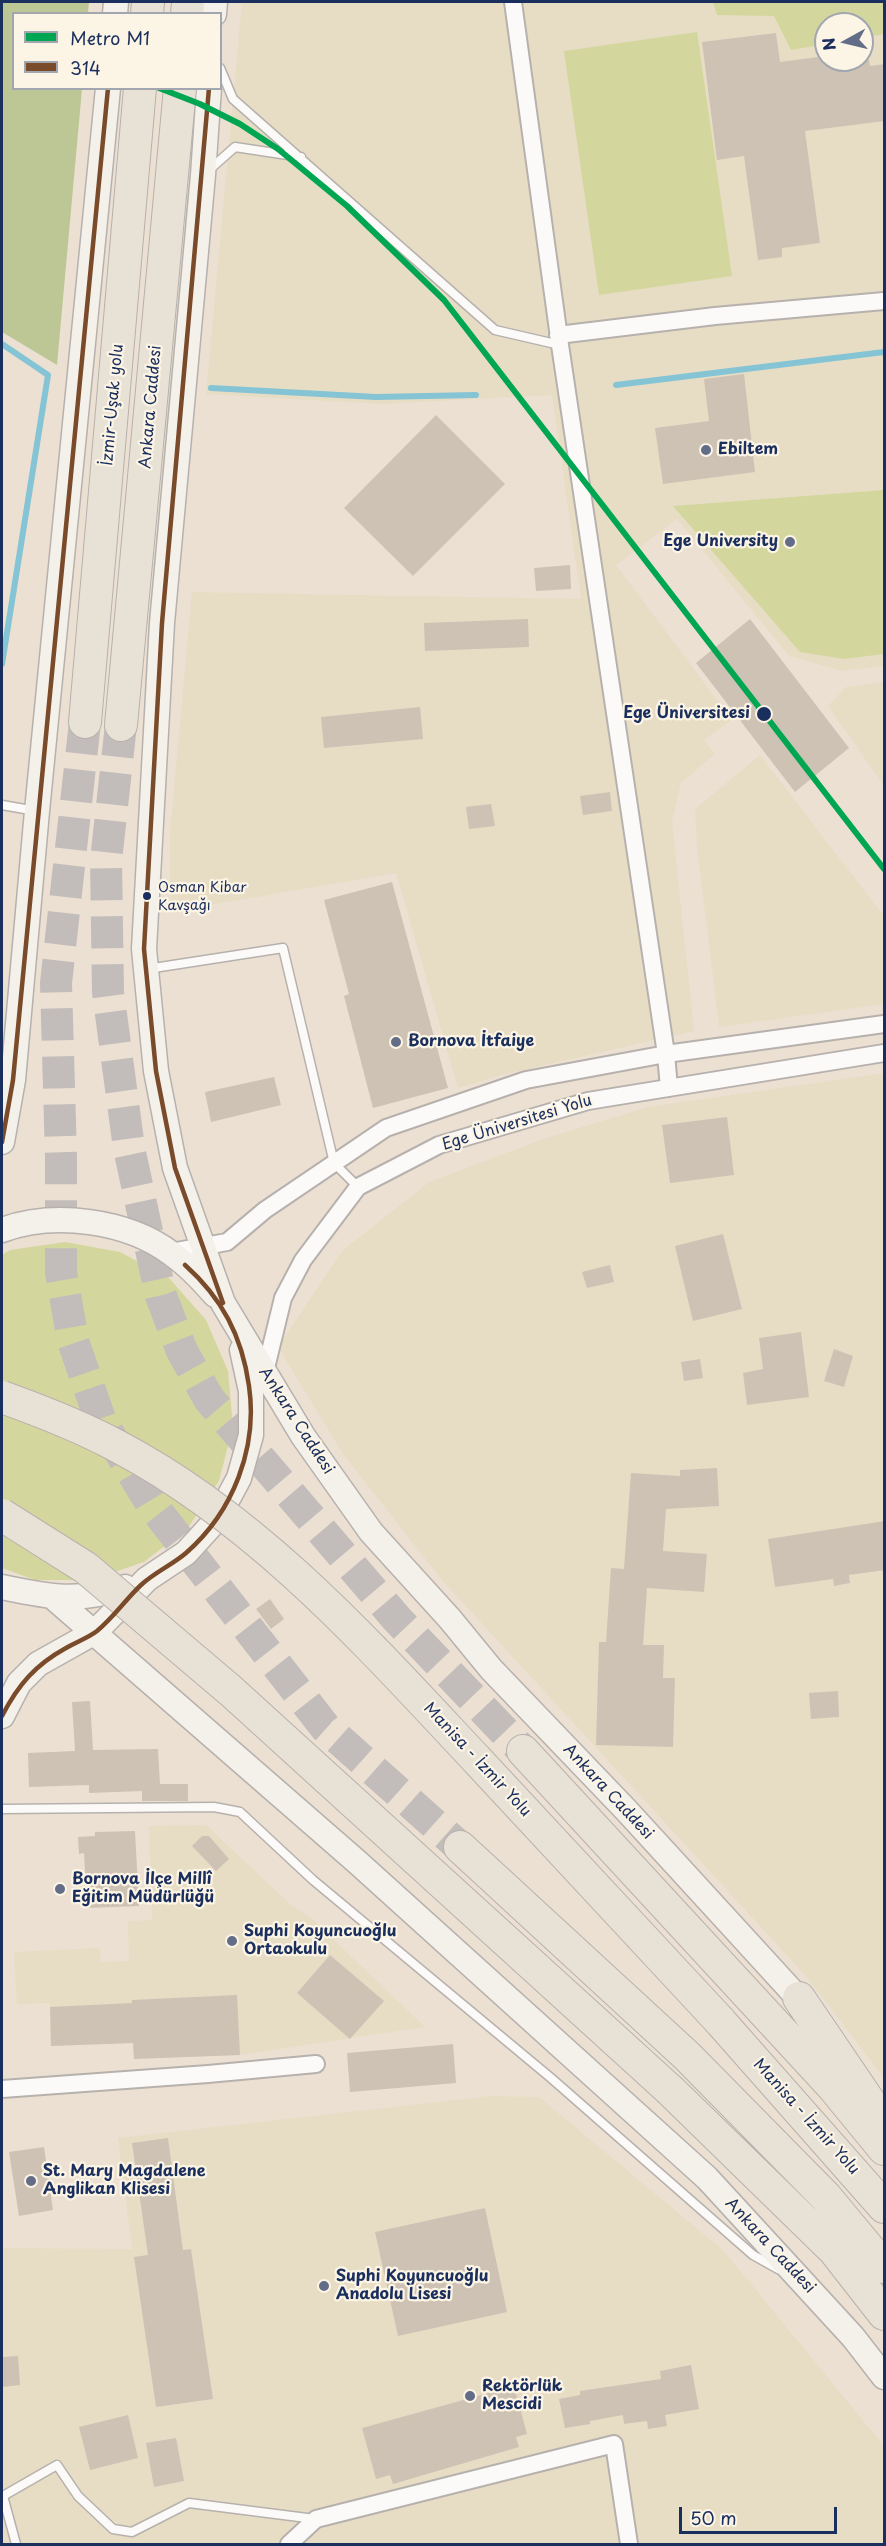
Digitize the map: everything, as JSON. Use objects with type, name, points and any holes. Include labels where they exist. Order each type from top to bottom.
[{"type":"highway","name":"İzmir-Uşak yolu","points":[[85,722],[140,90]]},
{"type":"highway","name":"Ankara Caddesi","points":[[121,725],[180,90]]},
{"type":"highway","name":"Manisa - İzmir Yolu","points":[[2,1397],[46,1413],[117,1446],[193,1492],[265,1547],[375,1651],[719,2020],[885,2206]]},
{"type":"highway","points":[[2,1515],[86,1568],[231,1691],[671,2091],[834,2250],[885,2314]]},
{"type":"highway","name":"Ankara Caddesi","points":[[523,1751],[834,2088],[885,2150]]},
{"type":"highway","points":[[460,1847],[687,2056],[826,2197],[885,2267]]},
{"type":"highway","points":[[799,1998],[885,2123]]},
{"type":"main road","points":[[2,1142],[13,1080],[108,90]]},
{"type":"main road","name":"Ankara Caddesi","points":[[209,90],[162,623],[145,938],[156,1071],[176,1168],[202,1247],[223,1303],[264,1374],[303,1436],[371,1532],[450,1619],[491,1669],[627,1811],[799,1998],[885,2098]]},
{"type":"main road","points":[[2,1230],[16,1224],[70,1219],[122,1228],[171,1252],[223,1303],[242,1346],[251,1391],[251,1435],[239,1478],[217,1519],[186,1553],[147,1579],[95,1632],[38,1664],[19,1683],[2,1716]]},
{"type":"main road","points":[[2,1587],[54,1598],[102,1595],[147,1579]]},
{"type":"main road","name":"Ankara Caddesi","points":[[54,1598],[356,1861],[707,2178],[853,2337],[885,2377]]},
{"type":"street","points":[[513,2],[559,340],[666,1054],[669,1088]]},
{"type":"street","points":[[559,340],[715,316],[885,301]]},
{"type":"street","name":"Ege Üniversitesi Yolu","points":[[171,1252],[227,1242],[265,1210],[386,1128],[526,1080],[666,1054],[885,1024]]},
{"type":"street","name":"Ege Üniversitesi Yolu","points":[[251,1435],[283,1298],[303,1260],[358,1187],[439,1145],[588,1101],[885,1053]]},
{"type":"street","points":[[2,2089],[316,2064]]},
{"type":"street","points":[[289,2544],[316,2519],[614,2444],[629,2544]]},
{"type":"lane","points":[[222,73],[233,99],[495,330],[559,340]]},
{"type":"lane","points":[[203,175],[235,147],[301,157]]},
{"type":"lane","points":[[2,805],[37,811]]},
{"type":"lane","points":[[146,969],[283,948],[334,1163],[358,1187]]},
{"type":"lane","points":[[2,1809],[214,1808],[240,1812],[313,1880],[551,2078],[753,2255],[802,2282]]},
{"type":"lane","points":[[16,2544],[3,2496],[57,2465],[78,2496],[113,2529],[132,2532],[189,2503],[316,2519]]},
{"type":"shaded area","name":"Ege University","points":[[242,2],[884,2],[884,666],[842,671],[789,656],[677,519],[616,565],[732,720],[704,740],[715,754],[681,783],[672,821],[694,1031],[502,1075],[458,1088],[396,873],[170,912],[170,832],[192,592],[581,599],[552,395],[381,404],[206,394]]},
{"type":"shaded area","points":[[884,682],[884,786],[828,706],[846,687]]},
{"type":"shaded area","points":[[760,755],[884,916],[884,1004],[719,1027],[697,846],[695,809]]},
{"type":"shaded area","points":[[884,1073],[884,2078],[805,1975],[441,1579],[343,1454],[278,1347],[342,1251],[429,1182],[546,1138],[648,1107]]},
{"type":"shaded area","name":"Suphi Koyuncuoğlu Ortaokulu","points":[[206,1825],[290,1904],[310,1917],[425,2027],[240,2055],[134,2059],[133,2043],[51,2046],[50,2003],[17,2004],[14,1952],[100,1948],[101,1962],[129,1961],[128,1921],[152,1920],[149,1826]]},
{"type":"shaded area","points":[[491,2096],[539,2097],[724,2251],[884,2446],[884,2544],[2,2544],[2,2248],[132,2249],[118,2138]]},
{"type":"green space","points":[[2,2],[89,2],[88,12],[12,12],[12,90],[82,90],[57,365],[2,332]]},
{"type":"green space","points":[[713,2],[884,2],[884,34],[874,36],[874,12],[814,12],[814,46],[791,50],[774,16],[717,15]]},
{"type":"green space","points":[[697,32],[732,276],[599,295],[564,51]]},
{"type":"green space","points":[[884,490],[884,654],[844,659],[800,652],[673,506]]},
{"type":"green space","points":[[65,1242],[120,1252],[169,1278],[206,1320],[228,1371],[233,1427],[219,1481],[188,1528],[144,1562],[91,1580],[35,1580],[2,1568],[2,1255],[10,1250]]},
{"type":"building","points":[[776,33],[780,62],[814,58],[814,72],[874,72],[874,65],[885,64],[885,121],[805,131],[820,243],[782,248],[782,257],[758,260],[744,156],[717,160],[702,42]]},
{"type":"building","name":"Ebiltem","points":[[744,374],[755,472],[663,484],[655,428],[709,421],[704,379]]},
{"type":"building","points":[[436,415],[505,484],[413,576],[344,508]]},
{"type":"building","points":[[570,565],[571,589],[536,591],[534,568]]},
{"type":"building","points":[[528,619],[529,647],[425,651],[424,623]]},
{"type":"building","points":[[750,619],[849,748],[795,792],[696,663]]},
{"type":"building","points":[[420,707],[423,739],[324,748],[321,717]]},
{"type":"building","points":[[610,792],[612,811],[583,815],[580,796]]},
{"type":"building","points":[[491,804],[495,826],[469,829],[466,807]]},
{"type":"building","points":[[392,882],[448,1088],[373,1108],[344,996],[349,994],[324,900]]},
{"type":"building","points":[[274,1077],[281,1105],[211,1122],[205,1092]]},
{"type":"building","points":[[727,1117],[734,1175],[670,1183],[662,1125]]},
{"type":"building","points":[[723,1234],[742,1309],[693,1321],[675,1246]]},
{"type":"building","points":[[610,1265],[614,1282],[587,1288],[582,1272]]},
{"type":"building","points":[[801,1332],[809,1397],[747,1405],[743,1373],[763,1369],[759,1338]]},
{"type":"building","points":[[834,1349],[853,1356],[844,1387],[824,1381]]},
{"type":"building","points":[[700,1359],[703,1378],[684,1381],[681,1362]]},
{"type":"building","points":[[717,1468],[719,1506],[666,1509],[663,1551],[707,1554],[704,1592],[647,1588],[643,1645],[664,1645],[663,1678],[675,1678],[673,1747],[596,1745],[599,1642],[606,1642],[611,1568],[624,1569],[631,1473],[680,1476],[680,1470]]},
{"type":"building","points":[[885,1521],[885,1570],[849,1575],[850,1583],[834,1586],[833,1579],[775,1587],[768,1539]]},
{"type":"building","points":[[270,1599],[284,1619],[271,1629],[256,1609]]},
{"type":"building","points":[[838,1691],[839,1717],[811,1719],[809,1693]]},
{"type":"building","points":[[90,1701],[93,1750],[158,1749],[160,1784],[188,1784],[188,1801],[142,1801],[142,1791],[89,1793],[89,1785],[29,1787],[28,1753],[75,1751],[72,1702]]},
{"type":"building","points":[[135,1831],[139,1906],[87,1908],[84,1853],[79,1854],[78,1837],[95,1836],[95,1832]]},
{"type":"building","points":[[202,1836],[209,1836],[229,1859],[216,1871],[192,1846]]},
{"type":"building","points":[[330,1955],[384,2001],[350,2039],[297,1993]]},
{"type":"building","points":[[237,1995],[240,2055],[134,2059],[133,2043],[51,2046],[50,2007]]},
{"type":"building","points":[[453,2044],[456,2083],[350,2092],[347,2053]]},
{"type":"building","points":[[168,2138],[183,2250],[191,2249],[213,2399],[156,2407],[134,2257],[148,2255],[132,2143]]},
{"type":"building","name":"St. Mary Magdalene Anglikan Klisesi","points":[[44,2147],[53,2210],[19,2216],[9,2152]]},
{"type":"building","points":[[485,2208],[507,2312],[398,2336],[375,2232]]},
{"type":"building","points":[[18,2356],[20,2385],[2,2387],[2,2357]]},
{"type":"building","points":[[691,2365],[699,2409],[665,2415],[667,2426],[648,2429],[647,2421],[624,2424],[623,2415],[565,2428],[559,2399],[580,2395],[580,2391],[661,2379],[660,2371]]},
{"type":"building","points":[[514,2386],[527,2434],[516,2437],[519,2447],[393,2484],[390,2475],[376,2479],[362,2428]]},
{"type":"building","points":[[128,2415],[138,2458],[90,2470],[79,2427]]},
{"type":"building","points":[[176,2438],[184,2481],[154,2487],[146,2443]]},
{"type":"waterway","points":[[2,344],[48,375],[2,664]]},
{"type":"waterway","points":[[616,385],[884,352]]},
{"type":"waterway","points":[[211,388],[376,397],[476,395]]},
{"type":"tunnel","points":[[85,722],[56,983],[61,1158],[61,1272],[73,1341],[100,1419],[152,1505],[325,1727],[460,1847]]},
{"type":"tunnel","points":[[121,725],[106,860],[108,992],[129,1148],[161,1296],[182,1351],[209,1399],[397,1619],[523,1751]]},
{"type":"metro line","name":"M1","points":[[164,90],[200,104],[240,124],[278,149],[347,206],[444,300],[884,869]]},
{"type":"transit line","name":"314","points":[[2,1142],[13,1080],[108,90]]},
{"type":"transit line","name":"314","points":[[209,90],[162,623],[144,949],[156,1071],[175,1168],[223,1303]]},
{"type":"transit line","name":"314","points":[[2,1716],[21,1685],[36,1669],[45,1661],[97,1631],[141,1585],[181,1557],[203,1537],[229,1498],[238,1477],[250,1432],[251,1409],[246,1368],[235,1334],[220,1305],[185,1265]]},
{"type":"place","name":"Ebiltem","points":[[706,450]]},
{"type":"place","name":"Ege University","points":[[790,542]]},
{"type":"place","name":"Ege Üniversitesi","points":[[764,714]]},
{"type":"place","name":"Osman Kibar Kavşağı","points":[[147,896]]},
{"type":"place","name":"Bornova İtfaiye","points":[[396,1042]]},
{"type":"place","name":"Bornova İlçe Millî Eğitim Müdürlüğü","points":[[60,1889]]},
{"type":"place","name":"Suphi Koyuncuoğlu Ortaokulu","points":[[232,1941]]},
{"type":"place","name":"St. Mary Magdalene Anglikan Klisesi","points":[[31,2181]]},
{"type":"place","name":"Suphi Koyuncuoğlu Anadolu Lisesi","points":[[324,2286]]},
{"type":"place","name":"Rektörlük Mescidi","points":[[470,2396]]}]
